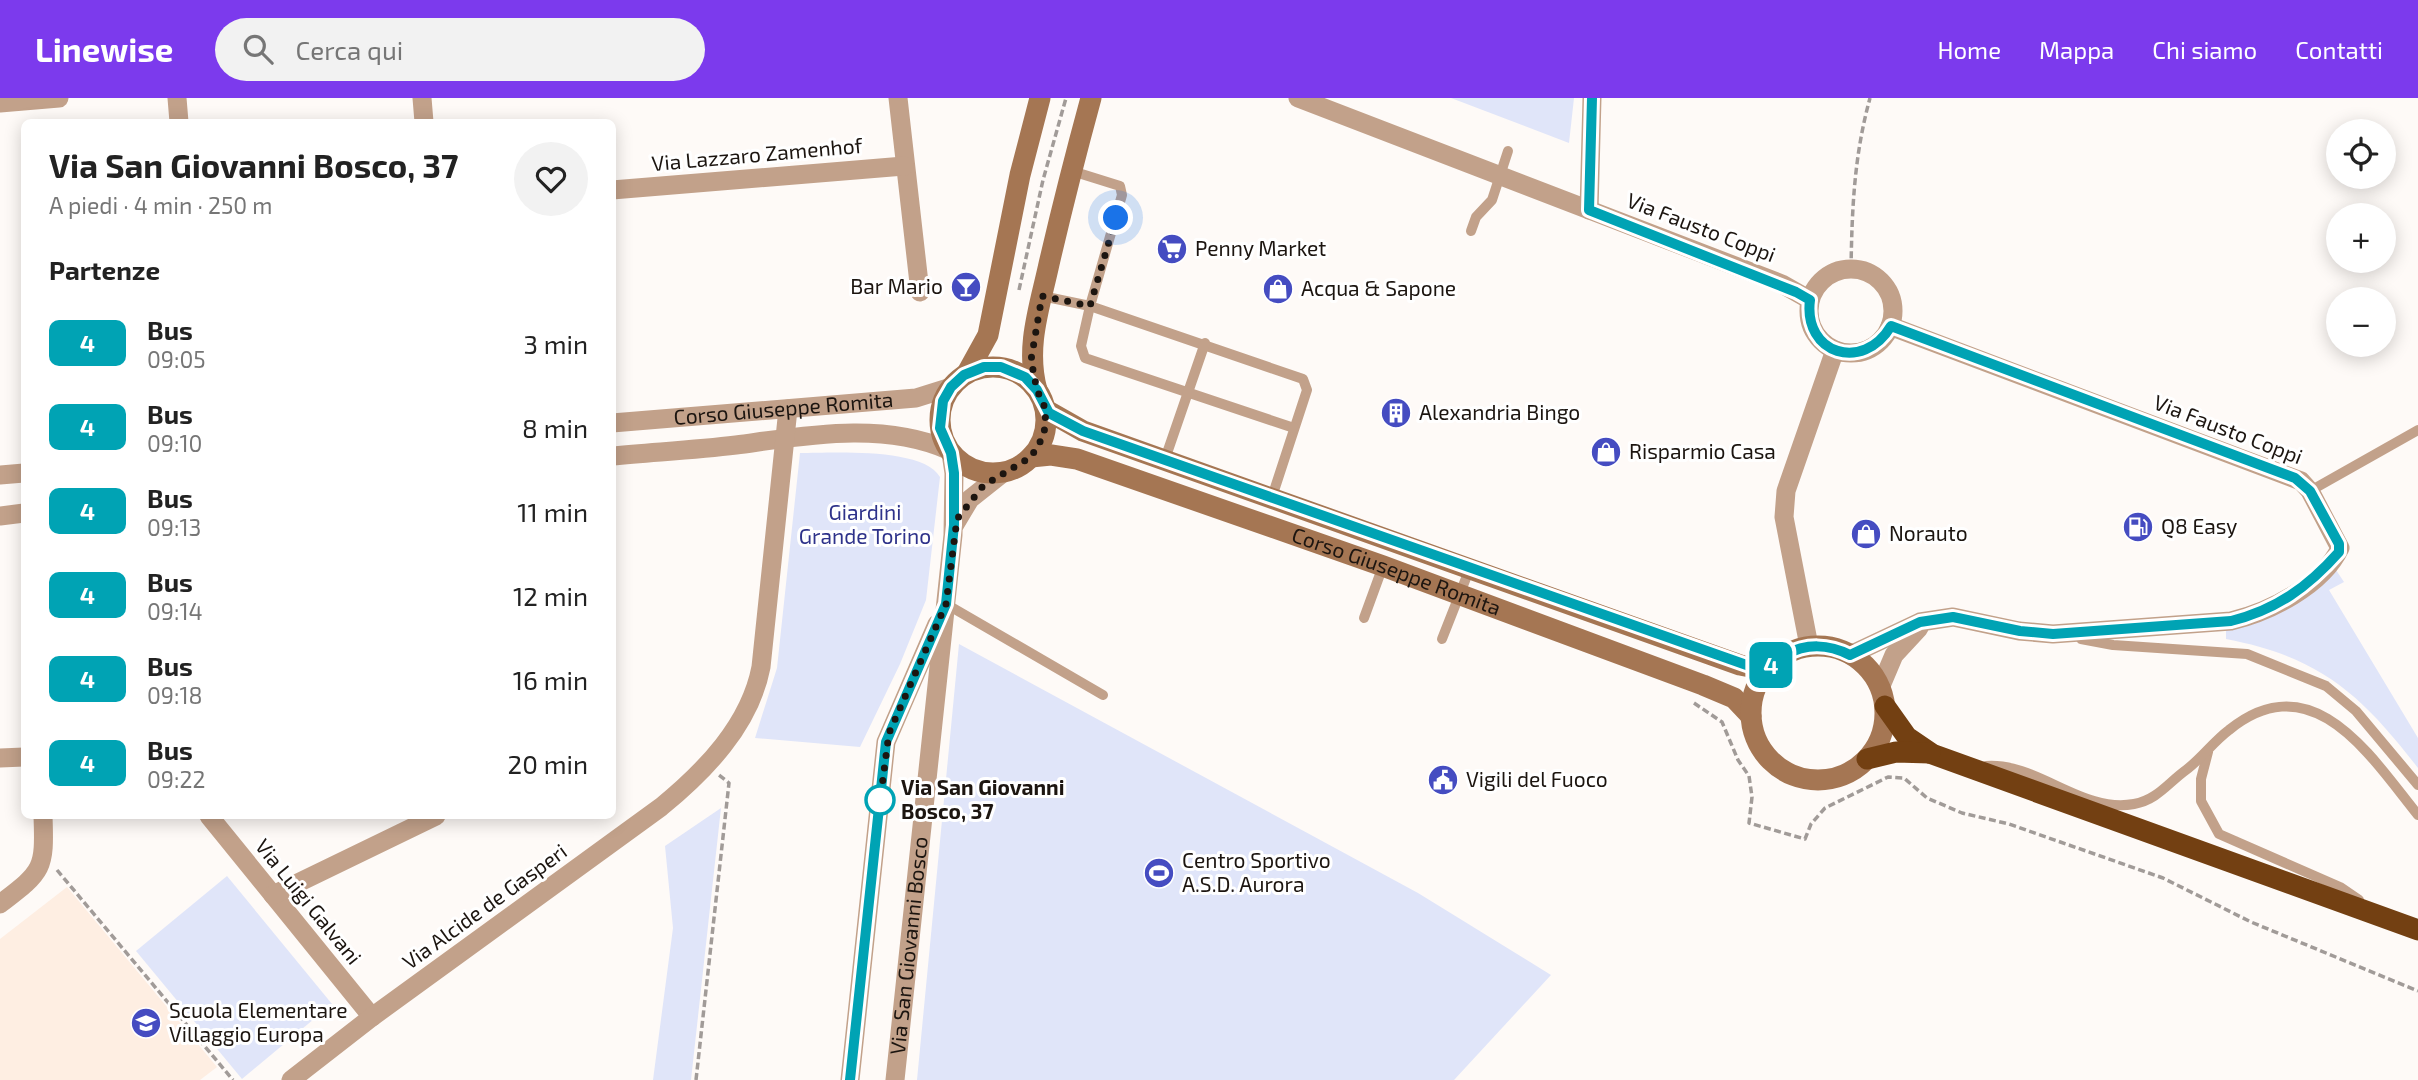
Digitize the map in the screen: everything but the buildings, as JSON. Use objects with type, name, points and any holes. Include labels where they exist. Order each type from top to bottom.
[{"type":"highway","points":[[1883,697],[1907,737],[1932,754]]},
{"type":"highway","points":[[1867,759],[1896,752],[1932,754],[2418,930]]},
{"type":"main road","points":[[1040,98],[1020,175],[988,335],[940,416],[942,435],[950,451],[976,470],[1003,472],[1031,457],[1044,435],[1046,410],[1037,390],[1032,347],[1071,170],[1091,98]]},
{"type":"main road","points":[[959,380],[988,366],[1010,369],[1025,377],[1037,390]]},
{"type":"main road","name":"Corso Giuseppe Romita","points":[[1046,410],[1083,431],[1740,665],[1755,668],[1771,665]]},
{"type":"main road","name":"Corso Giuseppe Romita","points":[[1031,457],[1051,455],[1077,459],[1383,566],[1703,685],[1734,698],[1751,716]]},
{"type":"main road","points":[[1809,646],[1830,647],[1850,655],[1867,667],[1883,697],[1881,737],[1867,759],[1853,771],[1835,778],[1798,778],[1781,769],[1765,755],[1755,737],[1751,716],[1755,688],[1771,665],[1789,653],[1809,646]]},
{"type":"street","points":[[0,103],[59,98]]},
{"type":"street","points":[[177,98],[179,119]]},
{"type":"street","points":[[422,98],[424,119]]},
{"type":"street","points":[[898,98],[920,292]]},
{"type":"street","name":"Via Fausto Coppi","points":[[1298,98],[1782,284],[1810,300]]},
{"type":"street","points":[[1589,210],[1592,98]]},
{"type":"street","name":"Via Lazzaro Zamenhof","points":[[616,190],[904,166]]},
{"type":"street","points":[[1851,269],[1877,277],[1886,287],[1893,313],[1891,326],[1874,346],[1862,352],[1835,350],[1825,344],[1811,324],[1810,300],[1826,277],[1851,269]]},
{"type":"street","name":"Via Fausto Coppi","points":[[1891,326],[2295,478],[2310,491]]},
{"type":"street","points":[[1809,646],[1784,517],[1786,491],[1792,467],[1835,350]]},
{"type":"street","name":"Corso Giuseppe Romita","points":[[616,423],[916,398],[959,380]]},
{"type":"street","name":"Via Alcide de Gasperi","points":[[291,1080],[372,1017],[661,807],[706,765],[740,719],[758,682],[788,409]]},
{"type":"street","name":"Corso Giuseppe Romita","points":[[616,456],[737,445],[785,436],[867,433],[922,442],[950,451]]},
{"type":"street","points":[[950,451],[954,473],[953,535]]},
{"type":"street","points":[[953,535],[957,519],[966,504],[1003,472]]},
{"type":"street","points":[[0,475],[21,473]]},
{"type":"street","points":[[1850,655],[1920,622],[1930,620],[1964,618],[2020,631],[2053,634],[2217,623],[2244,618],[2279,605],[2313,579],[2340,548],[2310,491]]},
{"type":"street","points":[[0,516],[21,513]]},
{"type":"street","name":"Via San Giovanni Bosco","points":[[895,1080],[953,535]]},
{"type":"street","name":"Via San Giovanni Bosco","points":[[850,1080],[886,742],[946,604]]},
{"type":"street","points":[[1883,697],[1887,669],[1903,642],[1930,620]]},
{"type":"street","points":[[0,758],[21,757]]},
{"type":"street","points":[[0,904],[35,877],[44,855],[43,819]]},
{"type":"street","name":"Via Luigi Galvani","points":[[211,819],[372,1017]]},
{"type":"street","points":[[273,895],[430,819]]},
{"type":"lane","points":[[1471,231],[1476,217],[1492,200],[1508,150]]},
{"type":"lane","points":[[1071,170],[1107,179],[1120,186],[1122,195],[1090,306],[1081,346],[1085,358],[1294,428]]},
{"type":"lane","points":[[1042,296],[1090,306],[1205,343],[1303,379],[1307,390],[1272,497]]},
{"type":"lane","points":[[1165,459],[1205,343]]},
{"type":"lane","points":[[2310,491],[2418,430]]},
{"type":"lane","points":[[1364,618],[1383,566]]},
{"type":"lane","points":[[1442,639],[1471,567]]},
{"type":"lane","points":[[946,604],[1103,695]]},
{"type":"lane","points":[[2053,634],[2113,645],[2247,654],[2326,685],[2357,711],[2418,785]]},
{"type":"lane","points":[[1973,767],[2012,769],[2099,802],[2126,805],[2163,792],[2229,729],[2266,710],[2290,706],[2316,711],[2334,720],[2360,743],[2418,815]]},
{"type":"lane","points":[[2208,751],[2201,779],[2201,800],[2218,834],[2340,887],[2380,915]]},
{"type":"path","points":[[1019,291],[1043,180],[1066,98]]},
{"type":"path","points":[[1851,269],[1851,193],[1857,144],[1870,98]]},
{"type":"path","points":[[1686,695],[1698,707],[1718,717],[1726,729],[1738,760],[1751,781],[1749,823],[1805,839],[1811,824],[1825,808],[1888,777],[1904,778],[1927,798],[1962,813],[2009,824],[2162,878],[2251,922],[2418,991]]},
{"type":"path","points":[[696,1080],[729,783],[706,765]]},
{"type":"path","points":[[44,855],[233,1080]]},
{"type":"shaded area","points":[[67,887],[217,1067],[200,1080],[0,1080],[0,939]]},
{"type":"green space","points":[[1451,98],[1574,98],[1569,143]]},
{"type":"green space","name":"Giardini Grande Torino","points":[[800,453],[897,456],[930,467],[940,477],[926,600],[900,664],[860,747],[755,738],[777,668]]},
{"type":"green space","points":[[2336,570],[2344,582],[2329,590],[2418,738],[2418,768],[2377,719],[2336,682],[2288,656],[2226,639],[2226,629]]},
{"type":"green space","name":"Centro Sportivo A.S.D. Aurora","points":[[959,644],[1418,893],[1551,975],[1454,1080],[917,1080]]},
{"type":"green space","points":[[721,808],[691,1080],[653,1080],[673,928],[665,846]]},
{"type":"green space","points":[[227,876],[332,1004],[242,1079],[136,951]]},
{"type":"bus line","name":"4","points":[[850,1080],[886,742],[946,604],[954,525],[954,473],[951,453],[942,435],[940,412],[944,397],[951,387],[957,380],[976,369],[997,366],[1022,374],[1035,386],[1049,413],[1083,431],[1740,665],[1755,668],[1771,665],[1795,650],[1809,646],[1830,647],[1850,655],[1920,622],[1953,617],[2020,631],[2053,634],[2231,621],[2279,605],[2323,569],[2339,552],[2339,544],[2310,491],[2295,478],[1891,326],[1884,338],[1862,352],[1848,354],[1835,350],[1816,335],[1808,312],[1810,300],[1782,284],[1589,210],[1592,98]]},
{"type":"place","name":"Penny Market","points":[[1172,249]]},
{"type":"place","name":"Bar Mario","points":[[966,287]]},
{"type":"place","name":"Acqua & Sapone","points":[[1278,289]]},
{"type":"place","name":"Alexandria Bingo","points":[[1396,413]]},
{"type":"place","name":"Risparmio Casa","points":[[1606,452]]},
{"type":"place","name":"Q8 Easy","points":[[2138,527]]},
{"type":"place","name":"Norauto","points":[[1866,534]]},
{"type":"place","name":"Vigili del Fuoco","points":[[1443,780]]},
{"type":"place","name":"Via San Giovanni Bosco, 37","points":[[880,800]]},
{"type":"place","name":"Centro Sportivo A.S.D. Aurora","points":[[1159,873]]},
{"type":"place","name":"Scuola Elementare Villaggio Europa","points":[[146,1023]]},
{"type":"route","points":[[880,800],[879,809],[889,733],[946,604],[953,535],[959,514],[983,486],[1003,472],[1025,463],[1039,447],[1044,435],[1046,410],[1037,390],[1031,360],[1042,296],[1090,306],[1116,218]]}]
